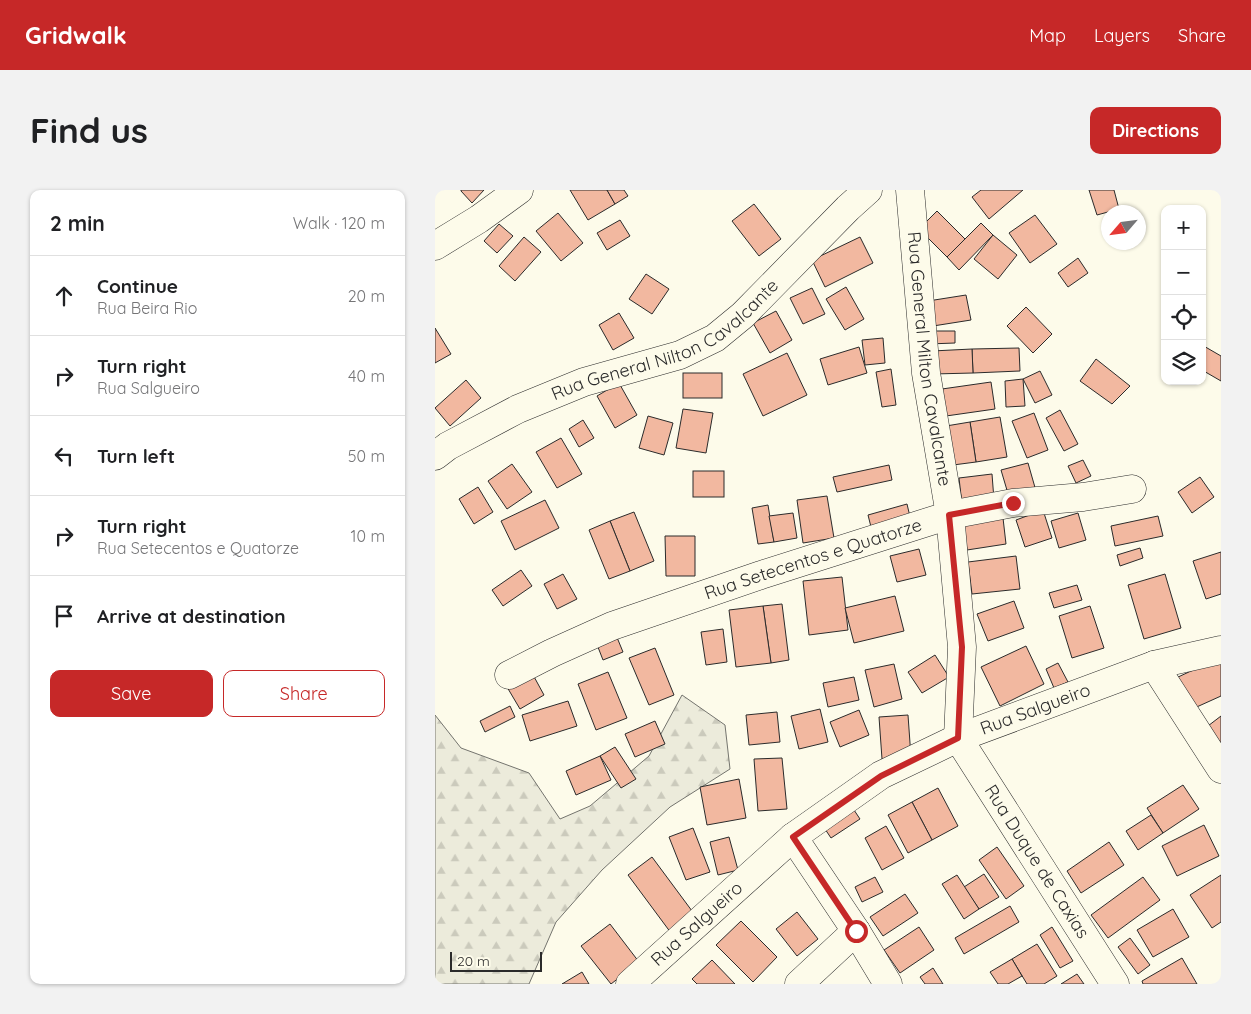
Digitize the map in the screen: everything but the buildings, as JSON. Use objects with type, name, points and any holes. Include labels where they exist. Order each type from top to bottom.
[{"type":"street","points":[[435,246],[479,219],[519,190]]},
{"type":"street","name":"Rua General Nilton Cavalcante","points":[[435,456],[448,446],[519,409],[584,382],[680,355],[715,338],[743,315],[868,190]]},
{"type":"street","name":"Rua General Milton Cavalcante","points":[[910,190],[926,373],[949,515],[962,647],[958,738]]},
{"type":"street","name":"Rua Setecentos e Quatorze","points":[[509,675],[612,626],[770,572],[949,515],[1013,503],[1083,497],[1131,489]]},
{"type":"street","name":"Rua Salgueiro","points":[[630,984],[793,837],[881,776],[958,738],[1154,665],[1221,650]]},
{"type":"street","points":[[1154,665],[1221,769]]},
{"type":"street","name":"Rua Duque de Caxias","points":[[958,738],[1115,984]]},
{"type":"street","points":[[793,837],[856,931],[888,984]]},
{"type":"street","points":[[799,984],[856,931]]},
{"type":"green space","points":[[682,695],[725,725],[730,769],[670,807],[602,870],[556,922],[529,984],[435,984],[435,715],[461,748],[529,773],[560,819],[590,806],[649,756]]},
{"type":"route","points":[[856,931],[793,837],[881,776],[958,738],[962,647],[949,515],[1013,503]]}]
